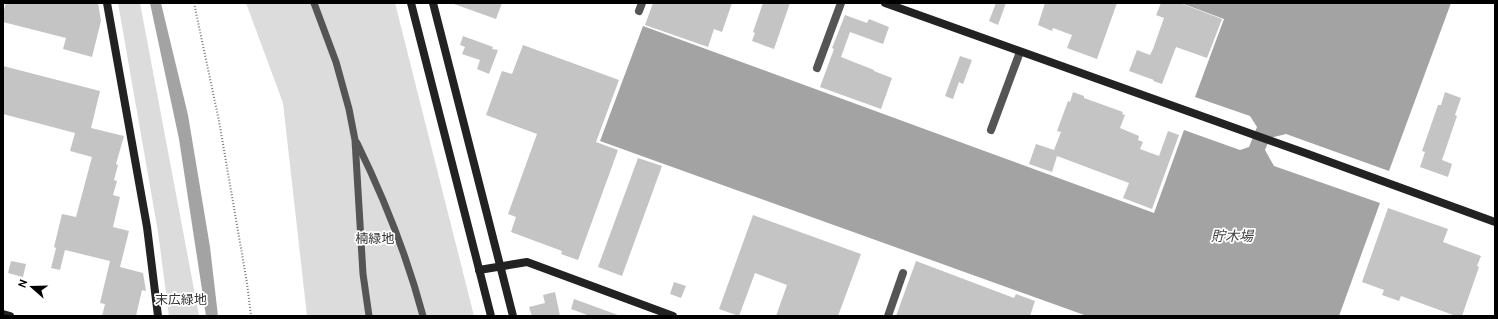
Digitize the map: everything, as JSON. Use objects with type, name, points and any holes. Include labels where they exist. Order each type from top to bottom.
[{"type":"street","points":[[107,3],[147,227],[158,316]]},
{"type":"street","points":[[411,3],[491,316]]},
{"type":"street","points":[[433,3],[513,316]]},
{"type":"street","points":[[639,11],[642,3]]},
{"type":"street","points":[[817,68],[841,3]]},
{"type":"street","points":[[885,3],[1495,222]]},
{"type":"street","points":[[991,130],[1020,52]]},
{"type":"street","points":[[479,270],[527,262],[673,316]]},
{"type":"street","points":[[888,316],[903,273]]},
{"type":"street","points":[[3,314],[10,316]]},
{"type":"lane","points":[[314,3],[336,62],[349,109],[355,140],[363,274],[369,316]]},
{"type":"lane","points":[[355,140],[374,178],[406,258],[423,316]]},
{"type":"path","points":[[194,3],[219,121],[247,283],[251,316]]},
{"type":"green space","name":"末広緑地","points":[[118,3],[140,3],[199,316],[169,316],[158,232]]},
{"type":"green space","name":"楠緑地","points":[[246,3],[395,3],[474,316],[307,316],[283,103]]},
{"type":"water","points":[[150,3],[161,3],[188,115],[210,247],[218,316],[206,316],[179,139]]},
{"type":"water","name":"貯木場","points":[[1181,3],[1451,3],[1389,171],[1286,134],[1270,138],[1265,150],[1274,166],[1380,203],[1339,316],[1087,316],[600,141],[643,26],[1154,213],[1184,130],[1240,150],[1249,147],[1257,127],[1250,116],[1195,97],[1224,19]]},
{"type":"building","points":[[6,3],[98,3],[101,21],[92,57],[63,49],[66,38],[3,22],[3,13]]},
{"type":"building","points":[[454,3],[502,3],[496,19]]},
{"type":"building","points":[[653,3],[732,3],[722,32],[714,29],[708,47],[645,25]]},
{"type":"building","points":[[763,3],[790,3],[774,49],[752,41],[755,33],[753,32]]},
{"type":"building","points":[[996,3],[1006,3],[998,25],[989,21]]},
{"type":"building","points":[[1045,3],[1117,3],[1097,59],[1067,48],[1072,35],[1053,28],[1052,31],[1038,25]]},
{"type":"building","points":[[1161,3],[1180,3],[1222,19],[1207,58],[1176,47],[1162,84],[1129,71],[1137,50],[1150,55],[1153,49],[1164,18],[1156,15]]},
{"type":"building","points":[[845,15],[867,23],[869,19],[889,27],[883,44],[850,32],[841,57],[892,78],[881,109],[820,87],[834,49],[832,48]]},
{"type":"building","points":[[463,36],[493,47],[492,49],[498,50],[489,74],[477,69],[480,60],[462,54],[465,47],[460,45]]},
{"type":"building","points":[[523,45],[619,80],[596,142],[618,150],[578,260],[561,254],[562,251],[511,232],[516,217],[508,214],[537,134],[486,115],[502,71],[512,74]]},
{"type":"building","points":[[960,56],[972,60],[963,84],[959,82],[953,99],[945,96]]},
{"type":"building","points":[[3,66],[100,91],[91,128],[124,136],[116,164],[118,165],[114,180],[117,181],[113,195],[120,197],[113,227],[129,231],[120,267],[143,273],[146,291],[142,290],[136,316],[102,316],[105,304],[100,303],[110,261],[65,250],[60,270],[51,268],[56,248],[54,247],[62,214],[76,217],[92,157],[70,151],[75,133],[3,114]]},
{"type":"building","points":[[1073,92],[1084,96],[1084,98],[1123,112],[1122,114],[1125,115],[1120,128],[1139,136],[1138,140],[1143,142],[1140,149],[1159,156],[1168,131],[1179,135],[1152,209],[1123,198],[1129,183],[1057,156],[1052,172],[1029,164],[1036,144],[1054,150],[1061,132],[1057,131],[1068,101],[1070,102]]},
{"type":"building","points":[[1445,92],[1461,98],[1455,115],[1457,116],[1442,160],[1452,164],[1448,177],[1420,167],[1425,152],[1422,151],[1438,105],[1441,105]]},
{"type":"building","points":[[638,158],[662,166],[622,276],[598,267]]},
{"type":"building","points":[[1388,208],[1448,229],[1443,242],[1481,256],[1477,266],[1479,267],[1462,316],[1456,316],[1401,296],[1399,301],[1382,295],[1384,290],[1362,282]]},
{"type":"building","points":[[753,215],[861,254],[838,316],[776,316],[787,285],[755,273],[739,316],[719,309]]},
{"type":"building","points":[[11,261],[26,264],[23,277],[8,273]]},
{"type":"building","points":[[916,261],[1014,298],[1016,294],[1035,301],[1030,316],[896,316]]},
{"type":"building","points":[[674,282],[686,286],[681,298],[670,294]]},
{"type":"building","points":[[555,292],[560,316],[532,316],[529,307],[545,303],[543,295]]},
{"type":"building","points":[[574,299],[618,316],[590,316],[571,309]]}]
